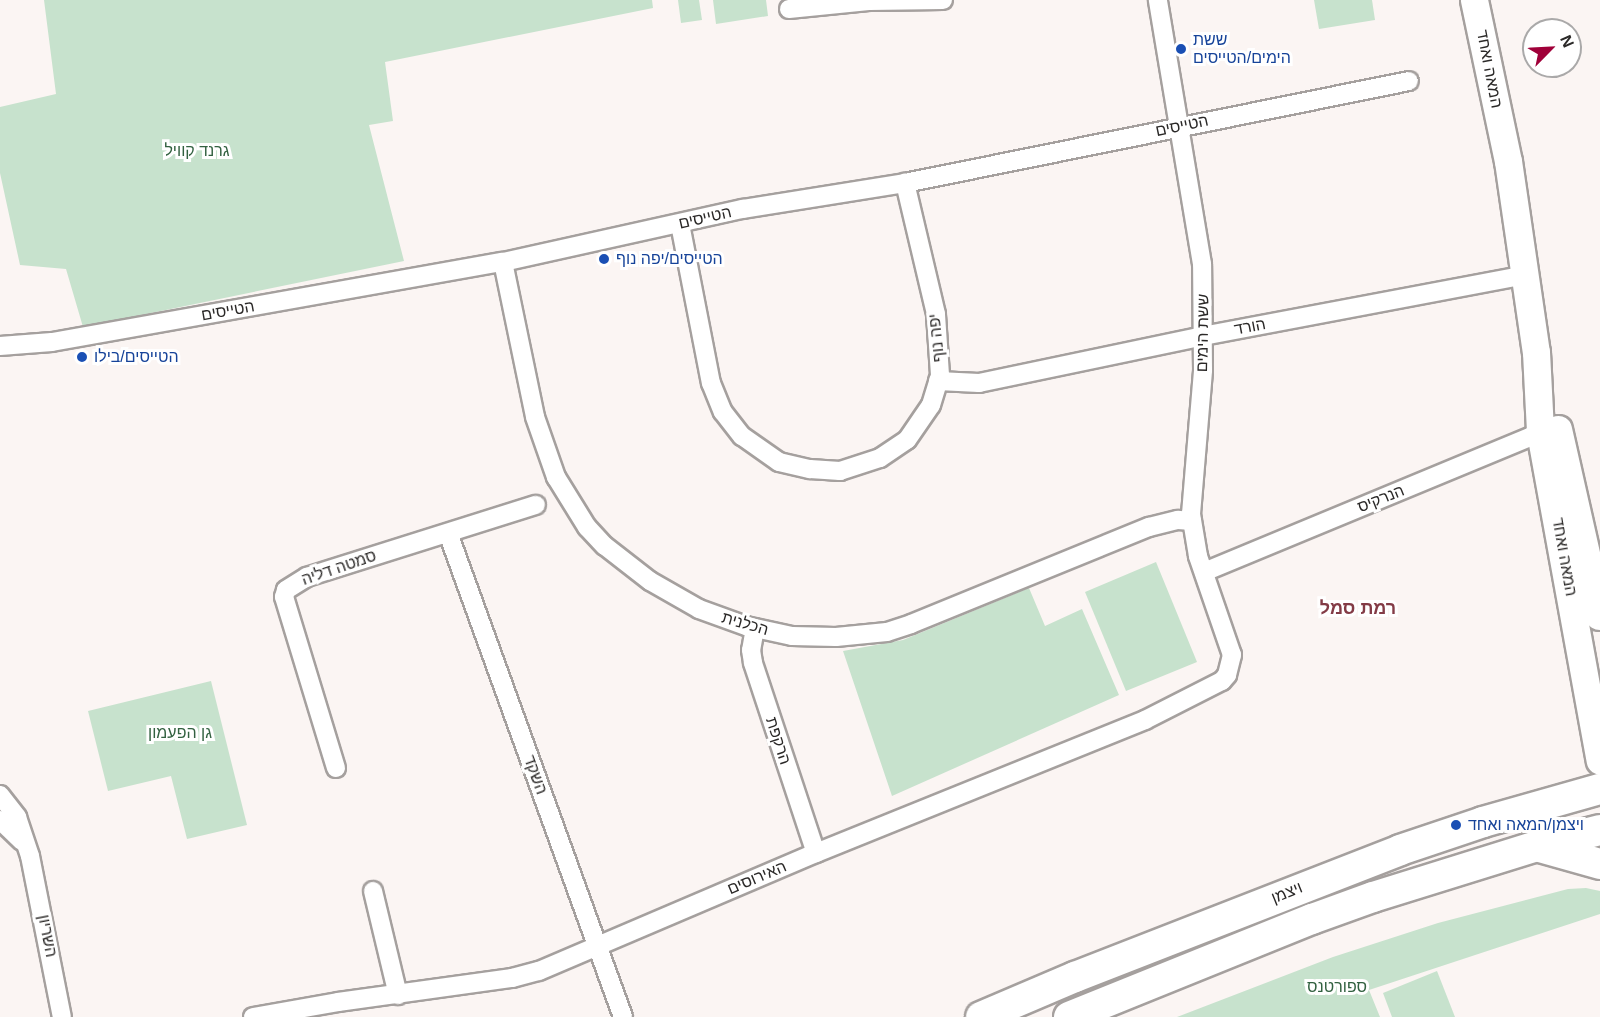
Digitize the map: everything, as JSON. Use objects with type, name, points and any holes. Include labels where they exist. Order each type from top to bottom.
[{"type":"main road","points":[[1592,573],[1600,615]]},
{"type":"main road","name":"ויצמן","points":[[981,1017],[1075,977],[1400,850],[1483,822],[1600,789]]},
{"type":"main road","name":"ויצמן","points":[[1069,1017],[1312,919],[1537,846],[1600,830]]},
{"type":"main road","points":[[1537,846],[1600,864]]},
{"type":"street","points":[[789,9],[869,1],[943,0]]},
{"type":"street","name":"ששת הימים","points":[[1158,0],[1202,264],[1203,370],[1192,521],[1198,556],[1230,646],[1232,663]]},
{"type":"street","name":"המאה ואחד","points":[[1474,0],[1508,161],[1600,761]]},
{"type":"street","name":"הטייסים","points":[[0,346],[52,342],[503,262],[810,196],[905,183],[1409,81]]},
{"type":"street","name":"יפה נוף","points":[[680,224],[711,382],[723,412],[731,424],[755,447],[779,462],[810,470],[840,471],[864,465],[907,440],[931,405],[938,381],[941,362],[936,314],[905,183]]},
{"type":"street","name":"הכלנית","points":[[503,262],[542,441],[556,477],[570,503],[605,546],[650,582],[699,609],[755,628],[817,638],[887,632],[1149,527],[1178,520],[1192,521]]},
{"type":"street","name":"הורד","points":[[938,381],[979,383],[1203,336],[1526,275]]},
{"type":"street","name":"המאה ואחד","points":[[1548,427],[1592,573],[1600,627]]},
{"type":"street","name":"הנרקיס","points":[[1204,572],[1548,427]]},
{"type":"street","name":"סמטה דליה","points":[[336,768],[284,597],[286,590],[307,577],[536,505]]},
{"type":"street","name":"השקד","points":[[448,533],[623,1017]]},
{"type":"street","name":"הרקפת","points":[[755,628],[751,650],[753,663],[816,853]]},
{"type":"street","name":"האירוסים","points":[[253,1017],[512,978],[568,960],[816,853],[1145,720],[1222,681],[1232,663]]},
{"type":"street","name":"השריון","points":[[0,795],[16,817],[30,856],[62,1017]]},
{"type":"street","name":"השריון","points":[[0,820],[21,840],[30,856]]},
{"type":"street","points":[[373,891],[398,994]]},
{"type":"green space","name":"גרנד קוויל","points":[[44,0],[652,0],[653,8],[385,62],[393,121],[369,125],[404,261],[83,327],[66,269],[20,265],[0,173],[0,107],[56,94]]},
{"type":"green space","points":[[678,0],[699,0],[702,20],[681,23]]},
{"type":"green space","points":[[713,0],[766,0],[768,16],[716,24]]},
{"type":"green space","points":[[1314,0],[1372,0],[1375,20],[1319,29]]},
{"type":"green space","points":[[1156,562],[1197,662],[1126,691],[1085,592]]},
{"type":"green space","points":[[1029,588],[1045,626],[1082,609],[1119,695],[892,796],[843,651],[903,640]]},
{"type":"green space","name":"גן הפעמון","points":[[211,681],[247,825],[187,839],[171,776],[108,791],[88,711]]},
{"type":"green space","name":"ספורטנס","points":[[1586,888],[1600,891],[1600,914],[1369,990],[1380,1017],[1177,1017],[1333,957],[1438,923],[1568,889]]},
{"type":"green space","points":[[1437,971],[1455,1017],[1392,1017],[1383,993]]},
{"type":"place","name":"ששת הימים/הטייסים","points":[[1181,49]]},
{"type":"place","name":"הטייסים/יפה נוף","points":[[604,259]]},
{"type":"place","name":"הטייסים/בילו","points":[[82,357]]},
{"type":"place","name":"ויצמן/המאה ואחד","points":[[1456,825]]},
{"type":"district","name":"רמת סמל","points":[[1358,608]]}]
